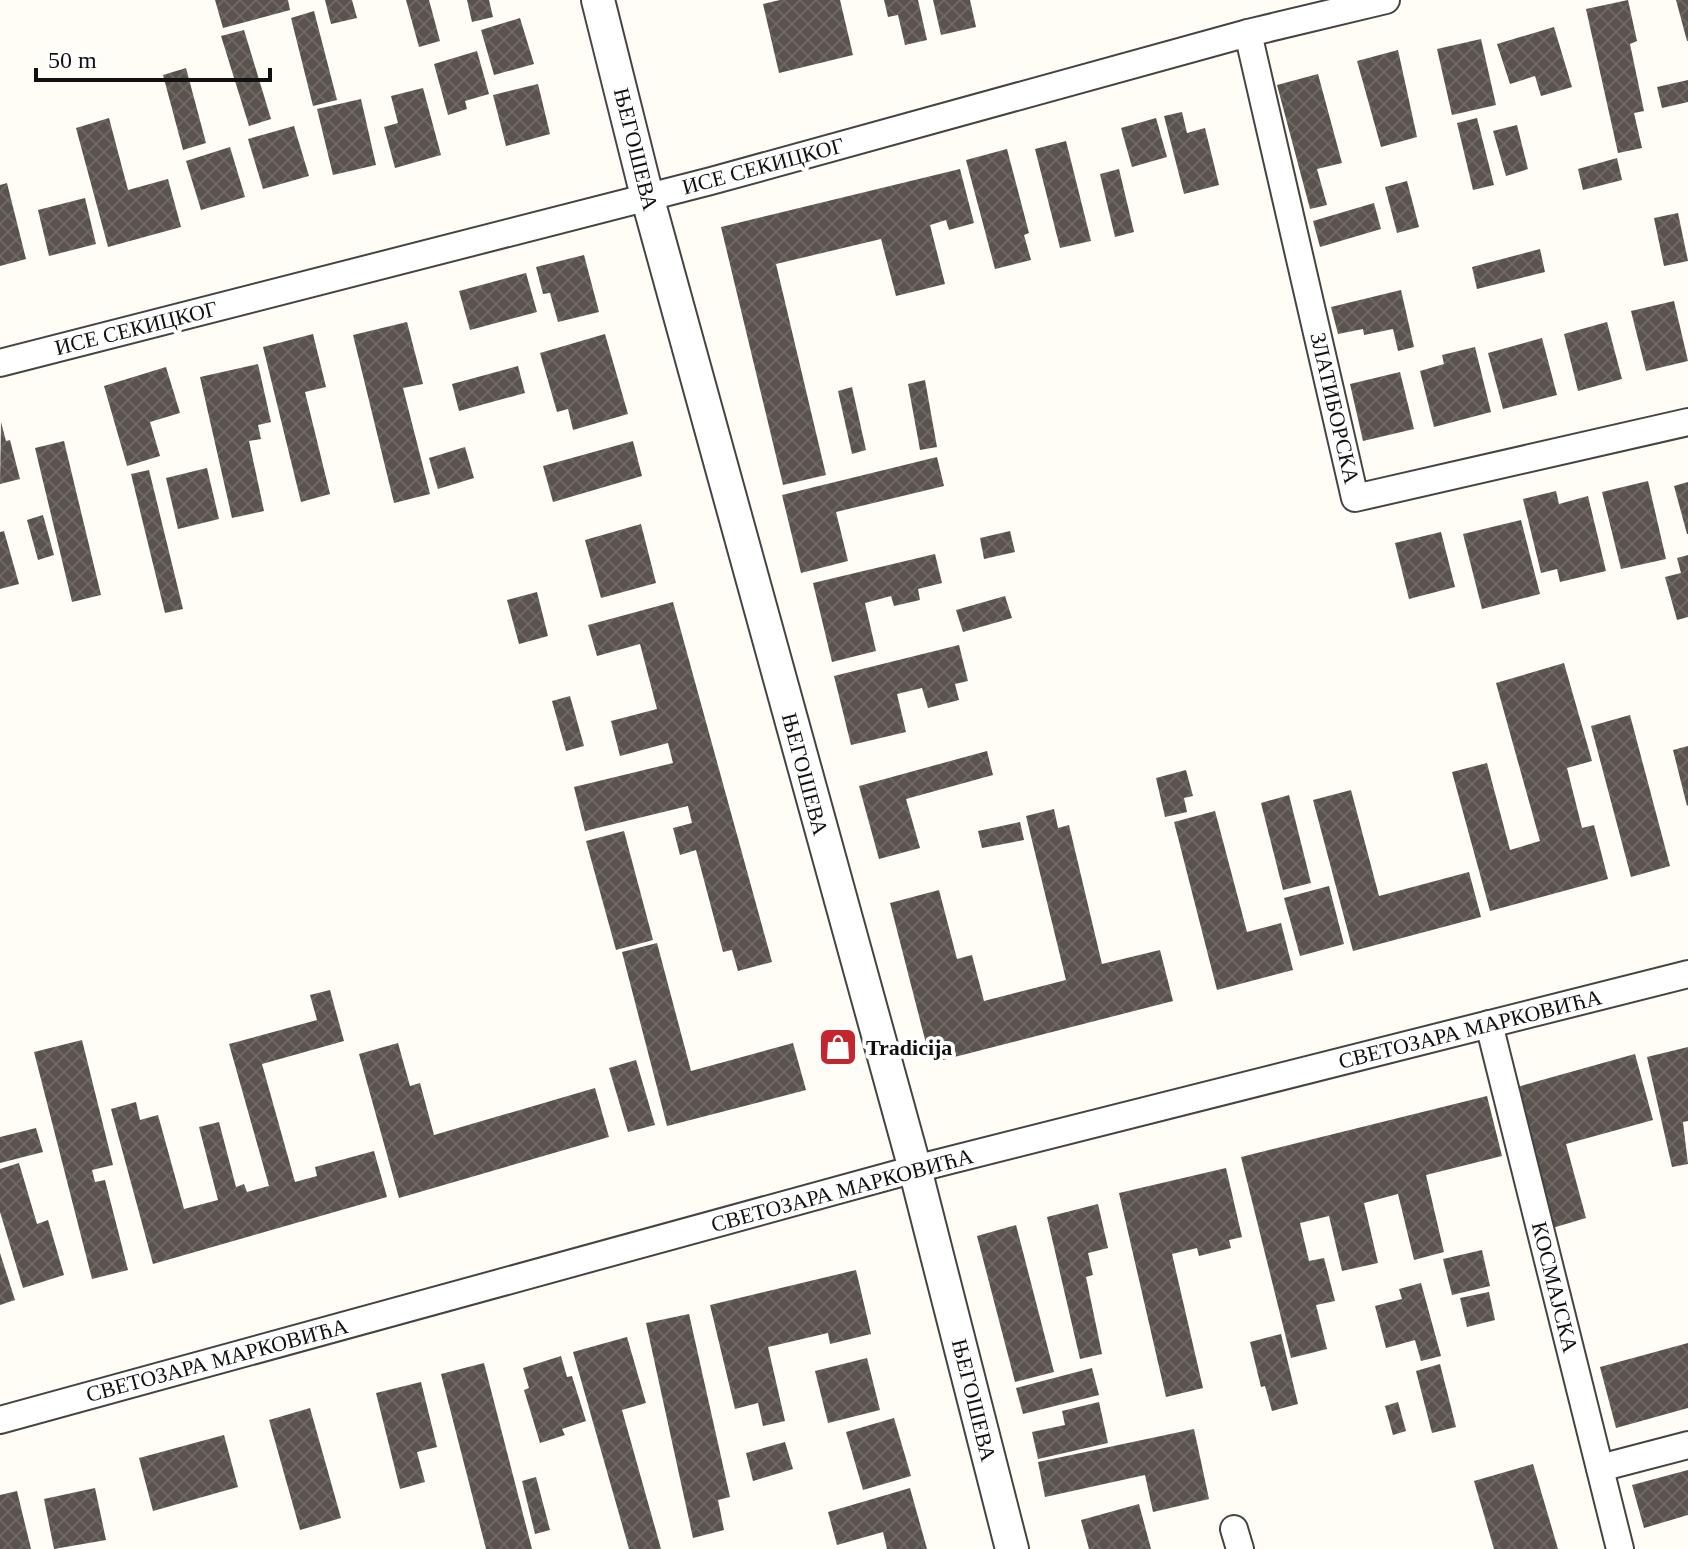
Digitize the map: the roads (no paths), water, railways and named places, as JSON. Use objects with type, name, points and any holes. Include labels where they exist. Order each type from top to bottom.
[{"type":"street","name":"ЊЕГОШЕВА","points":[[598,0],[647,196],[915,1169],[1012,1549]]},
{"type":"street","name":"ИСЕ СЕКИЦКОГ","points":[[0,363],[647,196],[1248,33],[1386,0]]},
{"type":"street","name":"ЗЛАТИБОРСКА","points":[[1248,33],[1355,498],[1688,422]]},
{"type":"street","name":"СВЕТОЗАРА МАРКОВИЋА","points":[[0,1420],[915,1169],[1688,974]]},
{"type":"street","name":"КОСМАЈСКА","points":[[1489,1024],[1620,1549]]},
{"type":"street","points":[[1600,1468],[1688,1445]]},
{"type":"place","name":"Tradicija","points":[[838,1047]]}]
